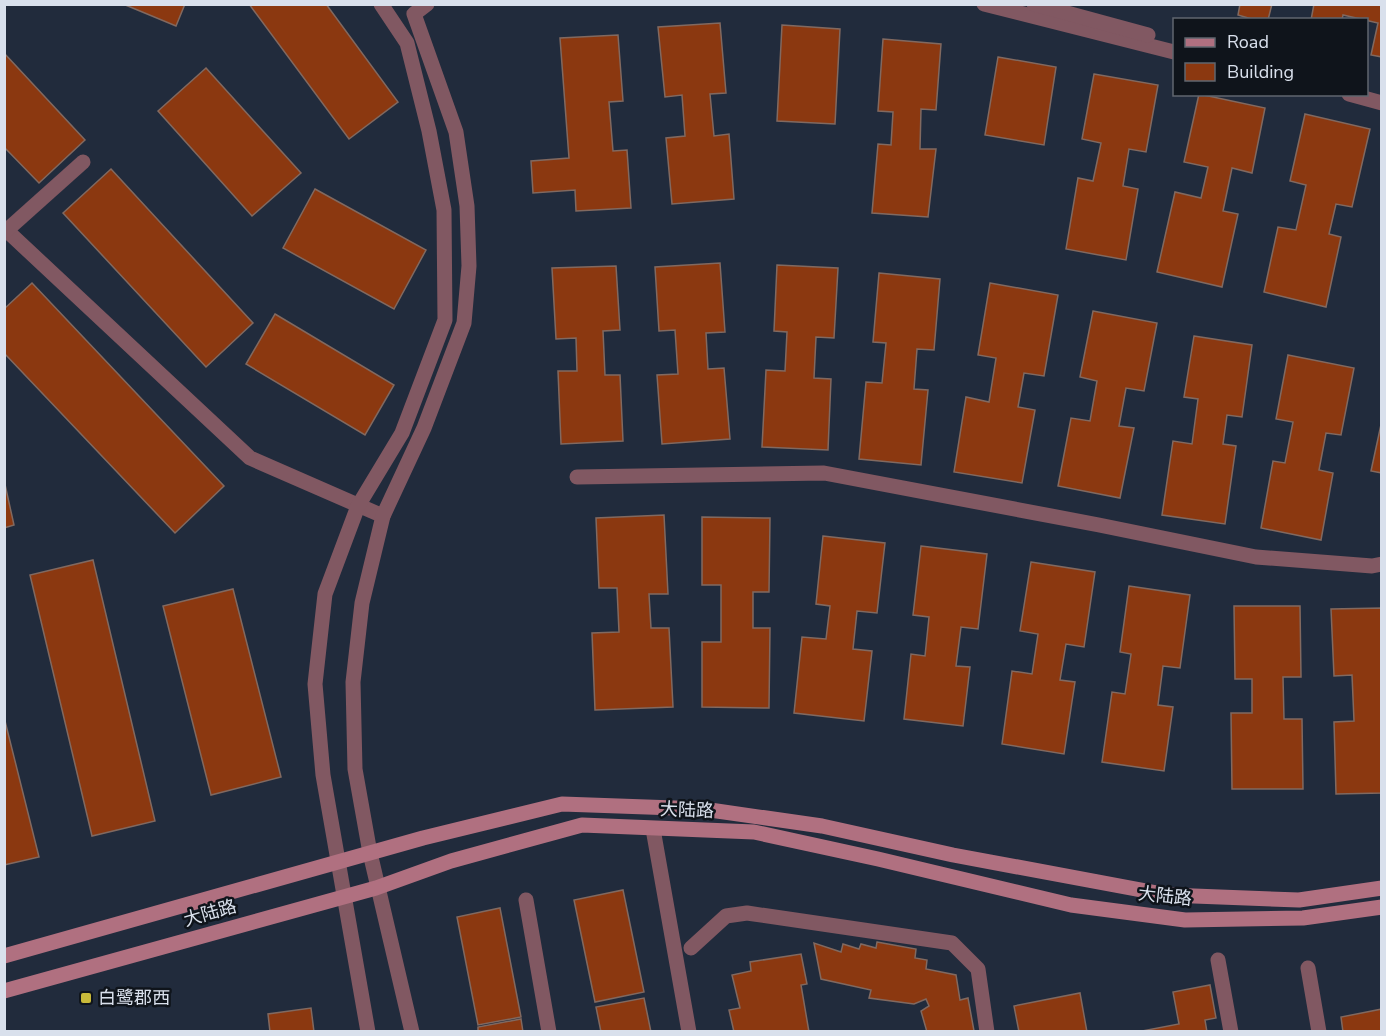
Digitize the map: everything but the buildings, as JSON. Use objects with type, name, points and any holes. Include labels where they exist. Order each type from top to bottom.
[{"type":"main road","name":"大陆路","points":[[4,956],[423,838],[562,804],[703,809],[822,826],[953,855],[1168,895],[1299,900],[1382,888]]},
{"type":"main road","name":"大陆路","points":[[4,992],[376,888],[450,861],[582,825],[754,832],[1071,905],[1185,920],[1304,918],[1382,907]]},
{"type":"street","points":[[369,1032],[323,775],[315,684],[325,594],[358,507],[402,433],[445,320],[444,210],[429,131],[407,43],[385,9],[401,4]]},
{"type":"street","points":[[412,1032],[369,854],[355,769],[353,682],[362,603],[383,516],[424,428],[464,323],[469,266],[467,206],[456,132],[414,14],[427,4]]},
{"type":"street","points":[[984,4],[1173,52]]},
{"type":"street","points":[[1034,4],[1173,42]]},
{"type":"street","points":[[1356,96],[1382,103]]},
{"type":"street","points":[[83,162],[6,229],[250,458],[383,516]]},
{"type":"street","points":[[577,477],[824,473],[1256,557],[1372,566],[1382,564]]},
{"type":"street","points":[[653,829],[690,1032]]},
{"type":"street","points":[[526,900],[549,1032]]},
{"type":"street","points":[[691,948],[726,916],[747,913],[952,943],[978,969],[987,1032]]},
{"type":"street","points":[[1218,960],[1232,1032]]},
{"type":"street","points":[[1308,968],[1319,1032]]},
{"type":"place","name":"白鹭郡西","points":[[86,998]]}]
